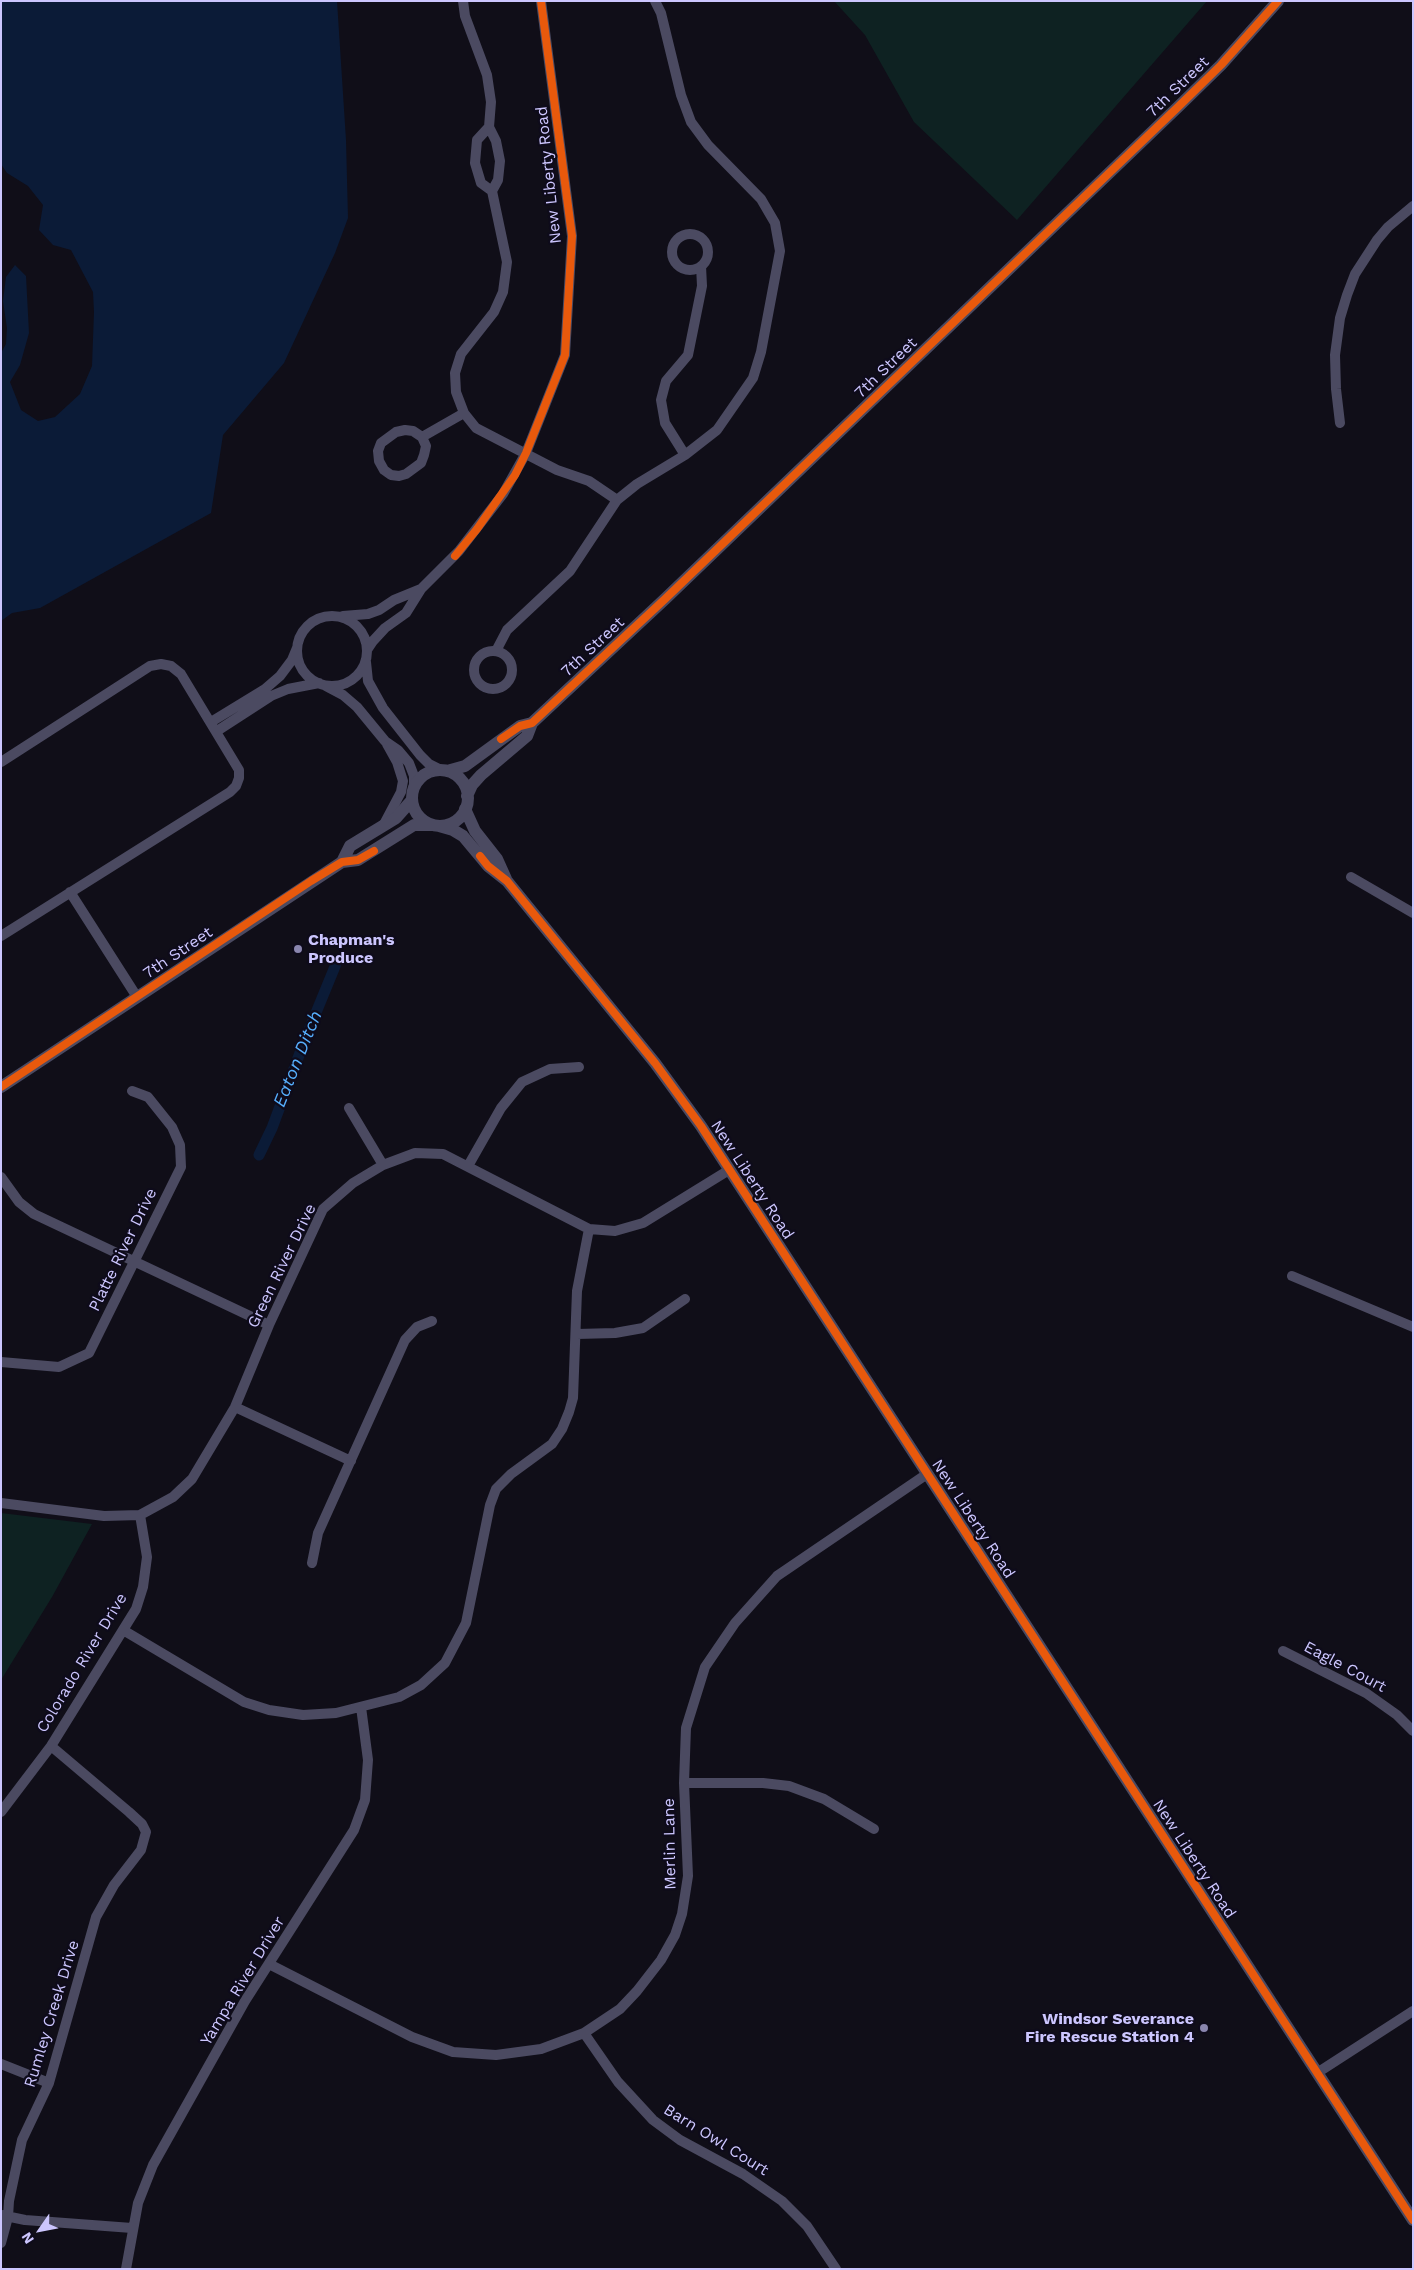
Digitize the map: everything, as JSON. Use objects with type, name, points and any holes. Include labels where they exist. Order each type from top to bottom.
[{"type":"street","points":[[463,1],[465,16],[487,75],[491,102],[489,127],[496,142],[500,161],[498,180],[492,191],[507,262],[503,292],[494,312],[461,354],[455,373],[456,392],[464,413],[476,428],[557,470],[589,480],[617,500]]},
{"type":"street","name":"New Liberty Road","points":[[368,650],[373,641],[385,628],[406,613],[421,589],[448,563],[503,494],[526,453],[565,355],[572,236],[541,1]]},
{"type":"street","points":[[496,651],[507,630],[570,571],[617,500],[637,484],[685,455],[717,430],[753,378],[761,352],[780,251],[775,223],[761,199],[708,144],[692,122],[681,96],[661,13],[655,1]]},
{"type":"street","name":"7th Street","points":[[467,796],[472,785],[481,775],[527,736],[532,723],[672,593],[1179,106],[1278,1]]},
{"type":"street","points":[[489,127],[477,140],[475,163],[481,183],[492,191]]},
{"type":"street","points":[[1340,423],[1335,355],[1340,318],[1347,295],[1355,274],[1377,240],[1388,227],[1413,206]]},
{"type":"street","points":[[685,455],[665,423],[661,400],[666,381],[688,355],[702,286],[701,266]]},
{"type":"street","points":[[422,437],[464,413]]},
{"type":"street","points":[[405,430],[413,431],[422,437],[426,446],[421,463],[406,474],[399,476],[391,475],[384,470],[379,461],[378,451],[381,443],[396,432],[405,430]]},
{"type":"street","name":"New Liberty Road","points":[[340,616],[368,614],[380,610],[394,600],[421,589]]},
{"type":"street","points":[[214,727],[280,676],[292,660],[303,632],[315,620],[332,615],[351,621],[360,629],[368,650],[366,662],[368,681],[383,708],[429,764],[459,778],[467,796],[462,815],[452,823],[435,825],[426,822],[416,813],[412,800],[414,776],[409,763],[398,750],[385,741]]},
{"type":"street","points":[[297,648],[300,665],[311,679],[343,695],[357,707],[385,741],[397,762],[404,780],[398,799],[383,826]]},
{"type":"street","points":[[214,727],[271,696],[288,689],[321,684],[339,685],[353,679],[366,662]]},
{"type":"street","points":[[1,762],[150,666],[161,664],[171,666],[181,674],[240,770],[240,778],[236,786],[1,936]]},
{"type":"street","name":"7th Street","points":[[444,771],[465,766],[520,726],[532,723]]},
{"type":"street","points":[[414,787],[428,773],[444,771]]},
{"type":"street","name":"7th Street","points":[[342,862],[350,846],[402,813],[412,800]]},
{"type":"street","name":"New Liberty Road","points":[[465,809],[467,818],[474,831],[496,859],[506,881]]},
{"type":"street","name":"7th Street","points":[[1,1087],[342,862],[358,860],[414,825],[435,825]]},
{"type":"street","name":"New Liberty Road","points":[[435,825],[453,830],[463,836],[488,866],[506,881],[678,1093],[1413,2220]]},
{"type":"street","points":[[1351,877],[1413,913]]},
{"type":"street","points":[[70,892],[137,997]]},
{"type":"street","points":[[468,1166],[501,1108],[522,1082],[550,1069],[579,1067]]},
{"type":"street","name":"Platte River Drive","points":[[1,1362],[60,1367],[89,1353],[181,1167],[180,1145],[172,1127],[148,1097],[132,1091]]},
{"type":"street","points":[[349,1108],[383,1165]]},
{"type":"street","name":"Green River Drive","points":[[1,1502],[104,1516],[140,1514],[173,1497],[192,1480],[235,1406],[323,1209],[353,1183],[383,1165],[415,1153],[443,1154],[589,1229],[615,1231],[643,1223],[729,1170]]},
{"type":"street","points":[[1,1178],[19,1202],[34,1214],[270,1325]]},
{"type":"street","points":[[123,1630],[244,1702],[269,1710],[303,1715],[336,1713],[399,1697],[421,1685],[445,1663],[466,1623],[492,1496],[503,1480],[552,1444],[562,1429],[569,1412],[573,1398],[577,1334],[577,1291],[589,1229]]},
{"type":"street","points":[[1292,1276],[1413,1327]]},
{"type":"street","points":[[577,1334],[615,1333],[643,1328],[685,1299]]},
{"type":"street","points":[[312,1563],[318,1533],[406,1340],[417,1327],[432,1321]]},
{"type":"street","points":[[235,1406],[351,1461]]},
{"type":"street","name":"Merlin Lane","points":[[269,1964],[412,2037],[453,2052],[496,2055],[526,2052],[548,2047],[584,2033],[620,2008],[637,1991],[661,1960],[675,1935],[685,1902],[688,1876],[684,1783],[686,1728],[705,1667],[735,1623],[777,1576],[927,1474]]},
{"type":"street","name":"Colorado River Drive","points":[[1,1812],[51,1746],[136,1609],[143,1587],[147,1557],[140,1514]]},
{"type":"street","name":"Eagle Court","points":[[1283,1651],[1366,1693],[1397,1715],[1413,1731]]},
{"type":"street","name":"Yampa River Driver","points":[[126,2269],[138,2202],[153,2165],[245,2001],[354,1830],[365,1800],[368,1760],[362,1707]]},
{"type":"street","name":"Rumley Creek Drive","points":[[1,2242],[22,2140],[49,2084],[96,1917],[114,1886],[141,1850],[146,1832],[142,1824],[129,1812],[51,1746]]},
{"type":"street","points":[[684,1783],[762,1783],[789,1786],[824,1799],[874,1829]]},
{"type":"street","points":[[1317,2073],[1413,2011]]},
{"type":"street","name":"Barn Owl Court","points":[[584,2033],[618,2082],[653,2120],[680,2140],[743,2174],[782,2201],[807,2226],[836,2269]]},
{"type":"street","points":[[1,2064],[49,2084]]},
{"type":"street","points":[[5,2216],[132,2228]]},
{"type":"green space","points":[[834,1],[1207,1],[1017,220],[914,122],[865,35]]},
{"type":"green space","points":[[1,1513],[92,1524],[52,1597],[1,1680]]},
{"type":"water","points":[[1,1],[337,1],[346,140],[348,218],[335,253],[284,363],[223,435],[211,513],[40,608],[12,613],[1,621],[1,353],[6,344],[7,328],[3,301],[6,277],[15,265],[26,276],[29,333],[20,365],[10,382],[21,410],[38,421],[55,417],[80,394],[92,366],[94,312],[93,292],[71,250],[53,245],[39,230],[43,205],[28,186],[7,173],[1,164]]},
{"type":"waterway","name":"Eaton Ditch","points":[[259,1155],[272,1128],[336,964]]},
{"type":"cycle path","points":[[455,556],[477,529],[515,475],[526,453],[565,355],[572,236],[541,1]]},
{"type":"cycle path","points":[[501,739],[520,726],[532,723],[665,599],[1179,106],[1221,65],[1278,1]]},
{"type":"cycle path","points":[[1,1087],[311,881],[342,862],[358,860],[374,851]]},
{"type":"cycle path","points":[[480,856],[488,866],[507,881],[655,1063],[701,1126],[1413,2220]]},
{"type":"place","name":"Chapman's Produce","points":[[298,949]]},
{"type":"place","name":"Windsor Severance Fire Rescue Station 4","points":[[1204,2028]]}]
